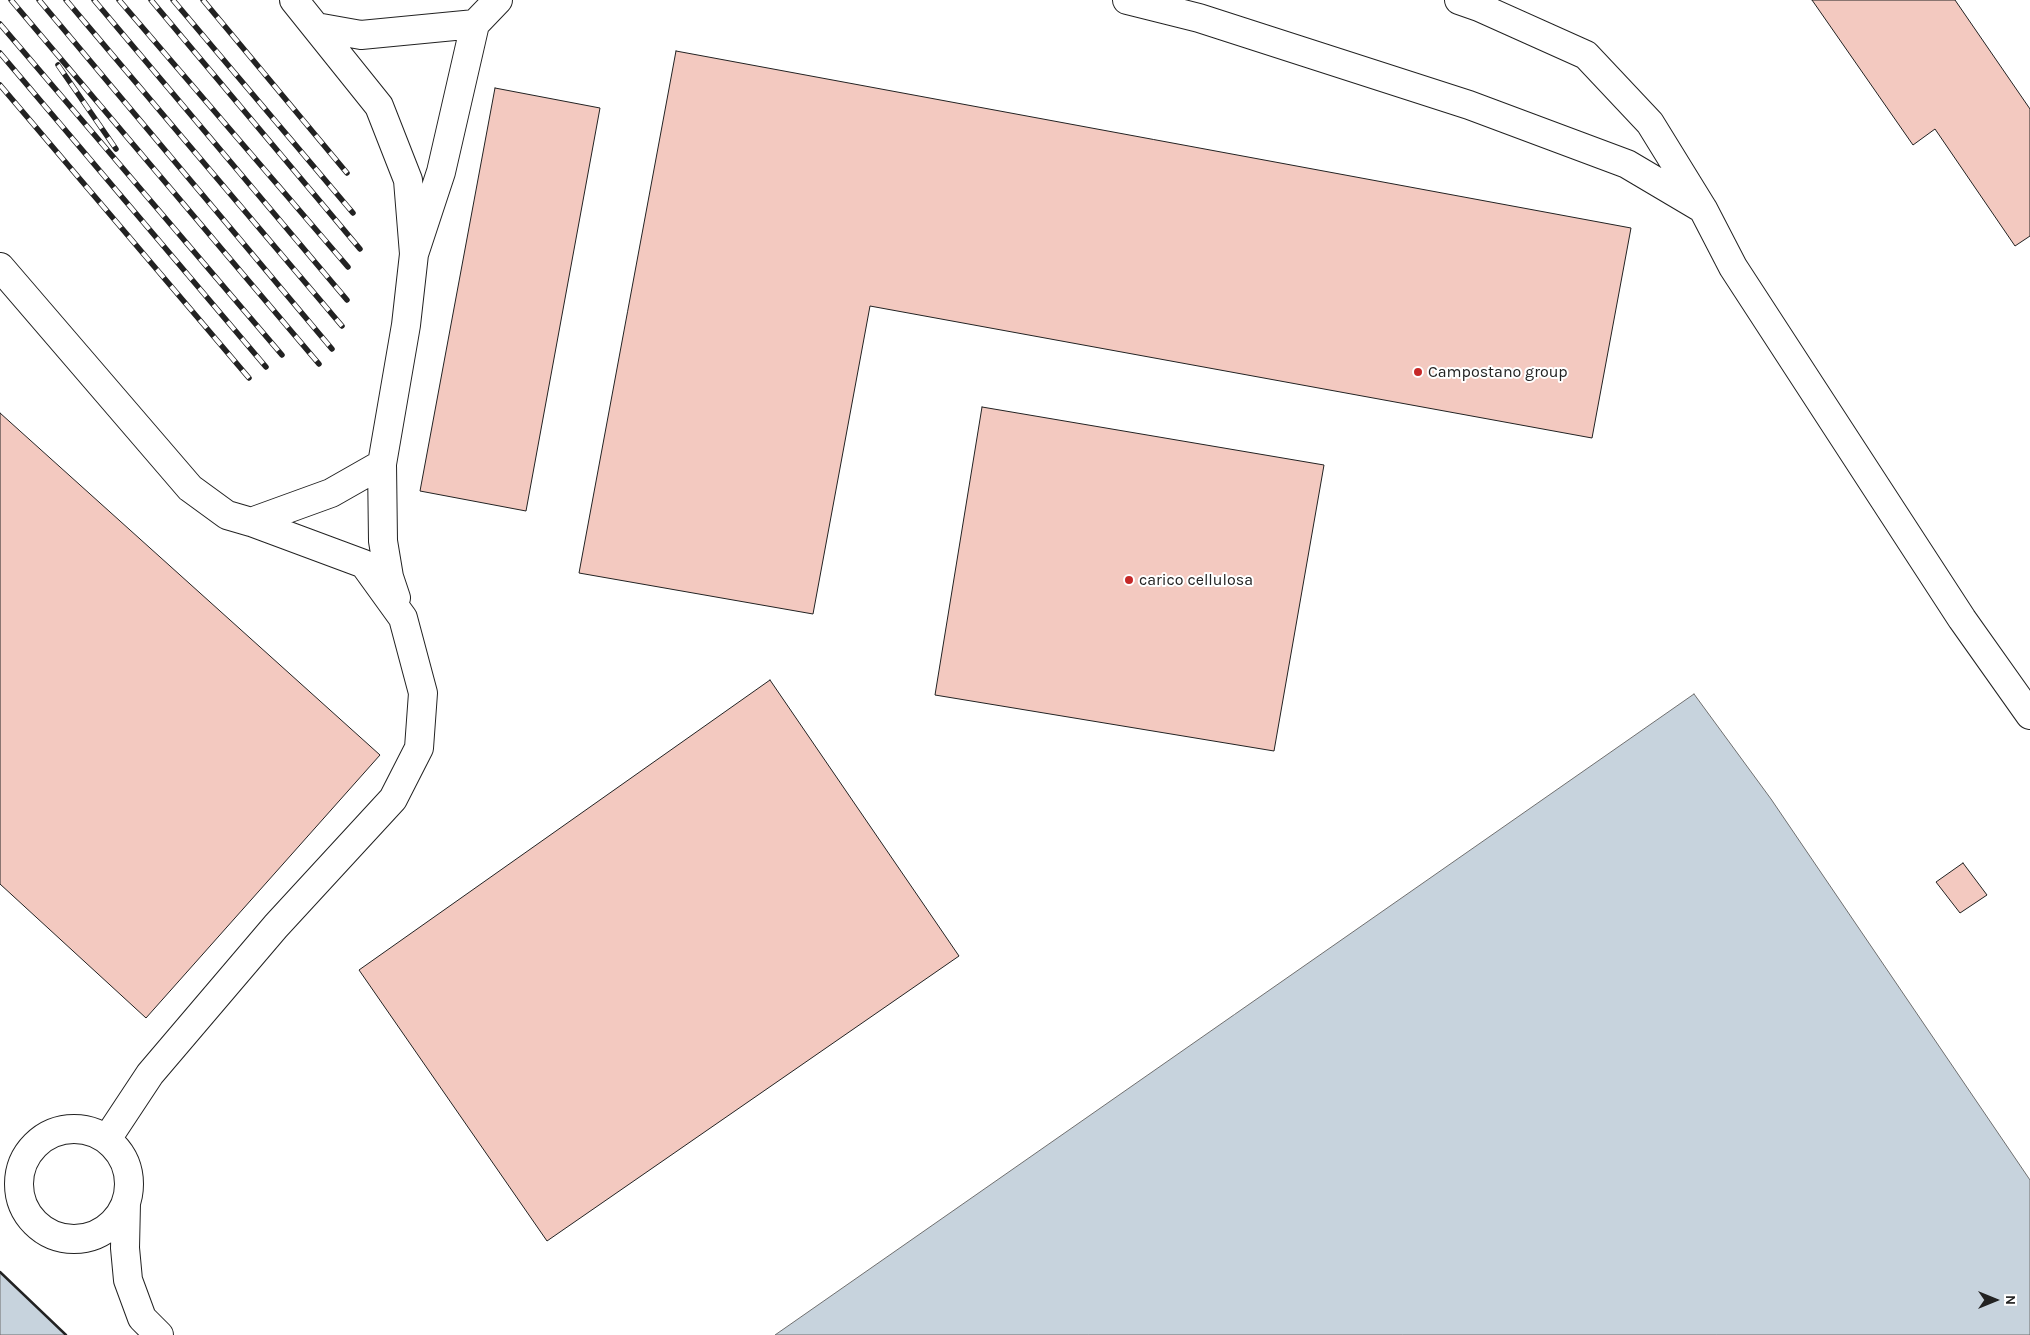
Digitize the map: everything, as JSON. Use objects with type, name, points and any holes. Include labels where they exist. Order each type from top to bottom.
[{"type":"lane","points":[[106,1139],[150,1074],[276,926],[393,799],[418,748],[423,693],[403,618],[389,577],[383,541],[382,464],[406,325],[414,254],[408,180],[379,106],[294,0]]},
{"type":"lane","points":[[414,254],[441,172],[475,24],[498,0]]},
{"type":"lane","points":[[1127,0],[1199,18],[1469,105],[1627,164],[1703,209]]},
{"type":"lane","points":[[1459,0],[1479,7],[1586,55],[1650,123],[1703,209],[1738,276],[1962,619],[2030,715]]},
{"type":"lane","points":[[316,27],[361,35],[475,24]]},
{"type":"lane","points":[[0,267],[190,488],[227,514],[364,564],[403,618]]},
{"type":"lane","points":[[250,522],[331,493],[382,464]]},
{"type":"lane","points":[[126,1203],[118,1219],[104,1232],[87,1238],[70,1240],[52,1235],[37,1226],[25,1211],[10,1172],[37,1143],[53,1133],[71,1129],[90,1131],[106,1139],[120,1152],[128,1168],[130,1186],[126,1203],[125,1248],[128,1280],[142,1318],[159,1335]]},
{"type":"shaded area","points":[[1694,694],[1771,799],[2030,1180],[2030,1335],[775,1335]]},
{"type":"shaded area","points":[[0,1272],[66,1335],[0,1335]]},
{"type":"building","points":[[1812,0],[1955,0],[2030,109],[2030,236],[2015,246],[1935,129],[1913,145]]},
{"type":"building","name":"Campostano group","points":[[676,51],[1631,228],[1592,438],[870,306],[813,614],[579,573]]},
{"type":"building","points":[[495,88],[600,108],[526,511],[420,491]]},
{"type":"building","name":"carico cellulosa","points":[[982,407],[1324,465],[1274,751],[935,695]]},
{"type":"building","points":[[0,413],[380,755],[146,1018],[0,884]]},
{"type":"building","points":[[770,680],[959,956],[547,1241],[359,970]]},
{"type":"building","points":[[1963,863],[1987,895],[1960,913],[1936,882]]},
{"type":"railway","points":[[11,0],[319,364]]},
{"type":"railway","points":[[39,0],[332,349]]},
{"type":"railway","points":[[66,0],[342,326]]},
{"type":"railway","points":[[94,0],[347,300]]},
{"type":"railway","points":[[119,0],[348,267]]},
{"type":"railway","points":[[151,0],[360,249]]},
{"type":"railway","points":[[173,0],[353,213]]},
{"type":"railway","points":[[203,0],[347,173]]},
{"type":"railway","points":[[0,24],[282,355]]},
{"type":"railway","points":[[0,53],[266,367]]},
{"type":"railway","points":[[58,65],[116,149]]},
{"type":"railway","points":[[0,85],[249,378]]},
{"type":"wall","points":[[0,1272],[66,1335]]},
{"type":"place","name":"Campostano group","points":[[1418,372]]},
{"type":"place","name":"carico cellulosa","points":[[1129,580]]}]
